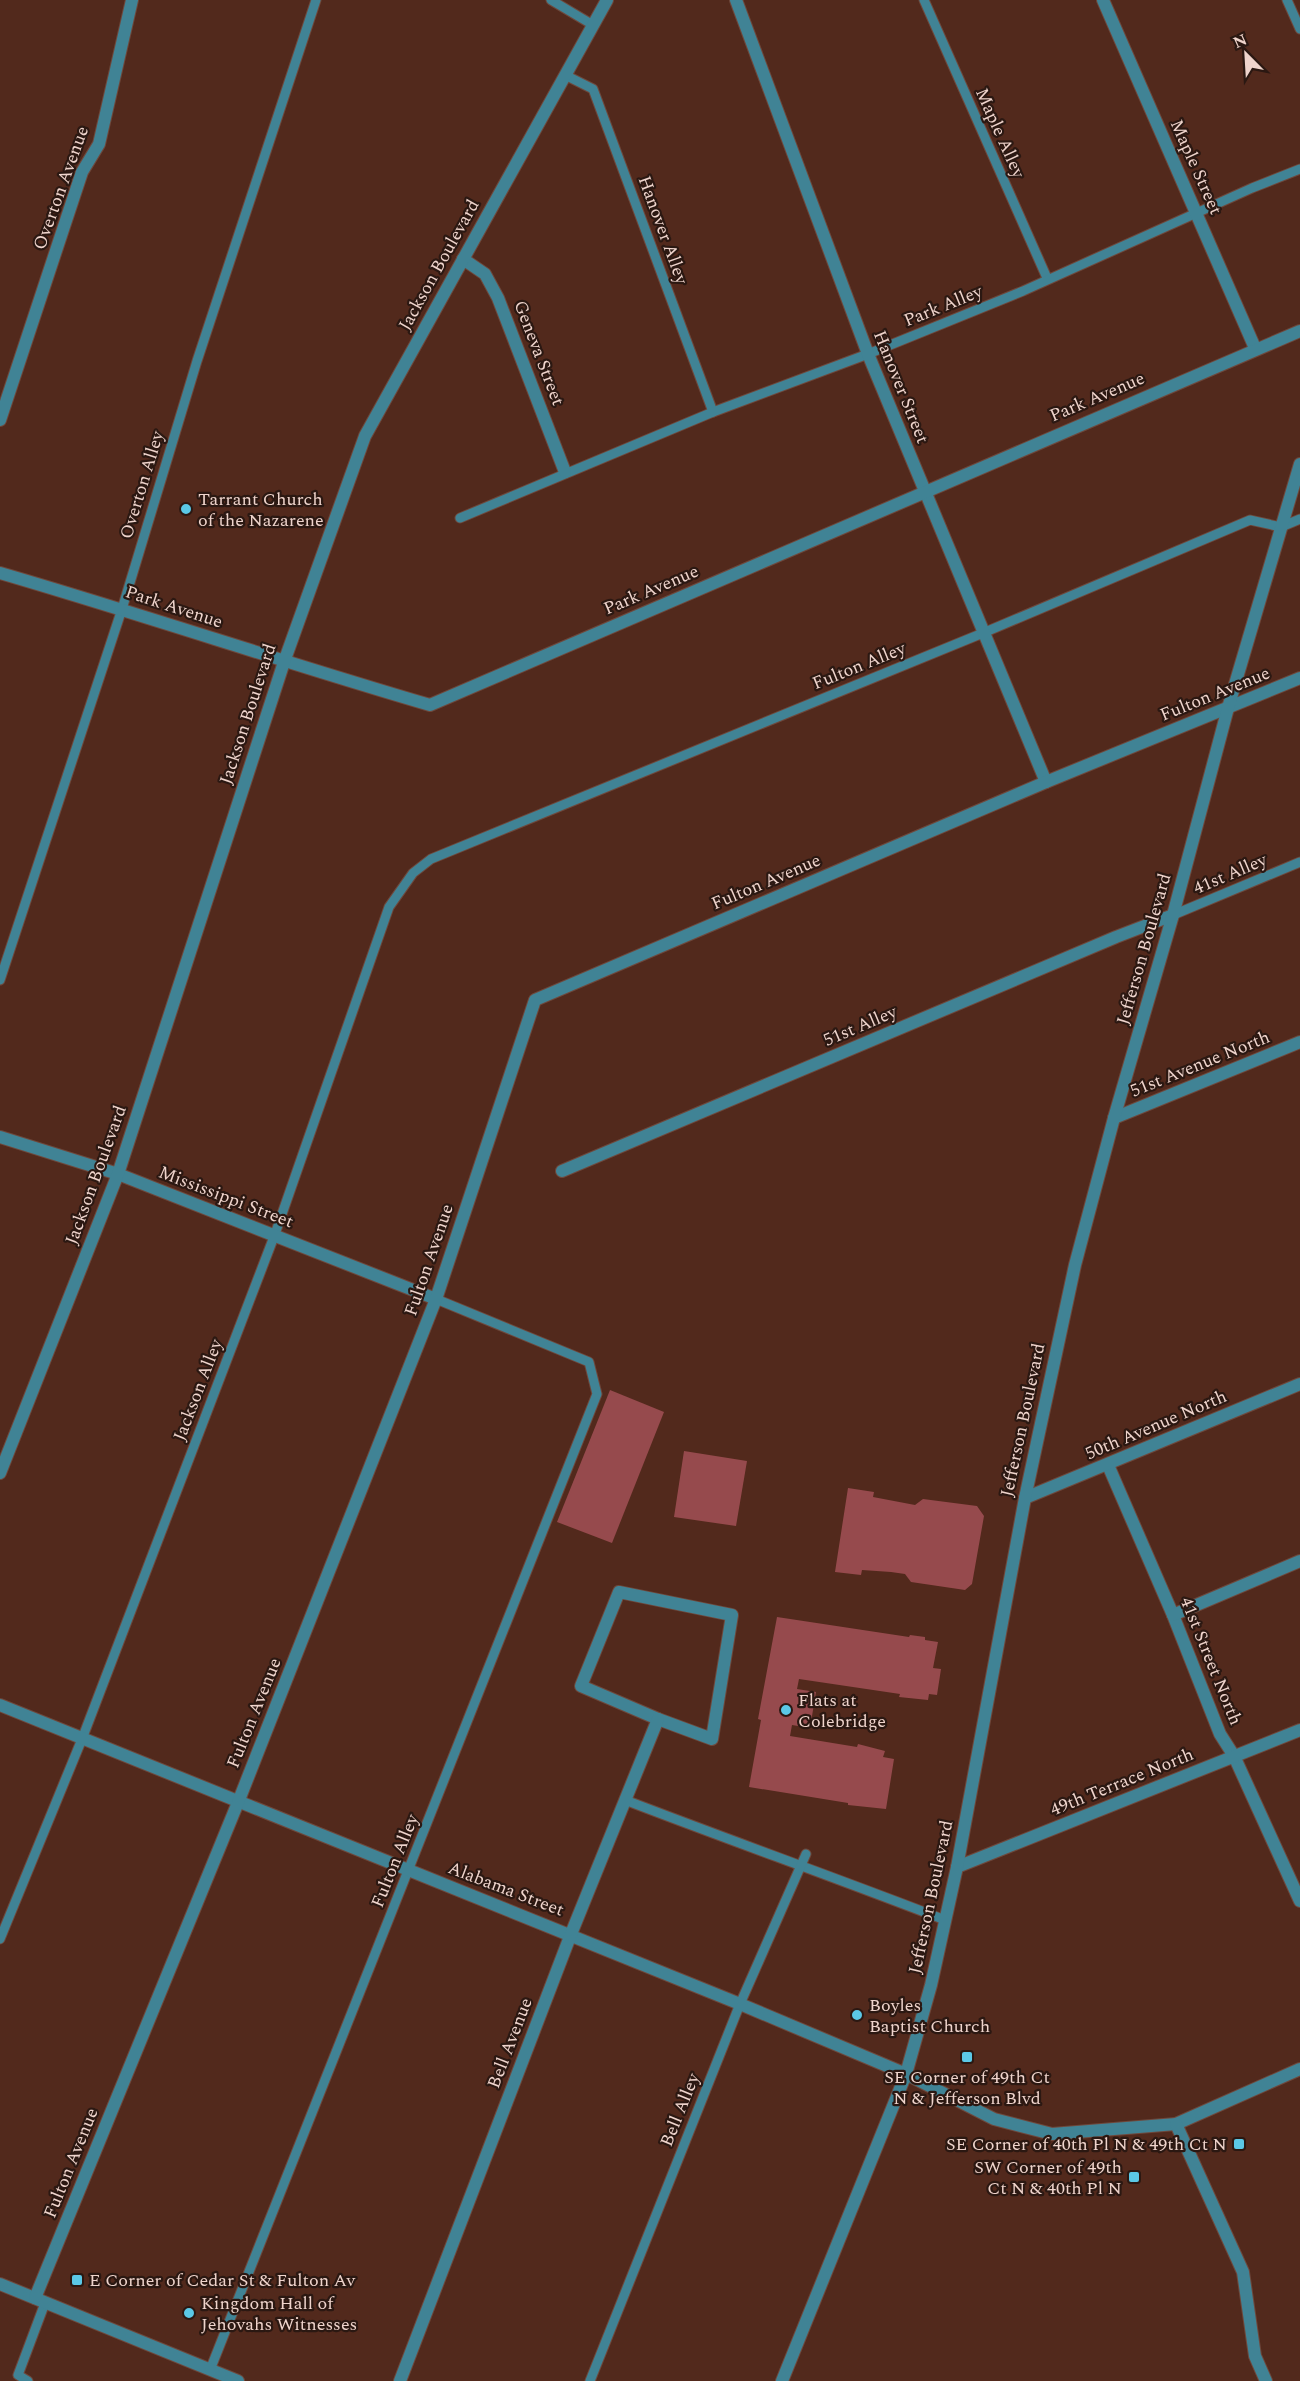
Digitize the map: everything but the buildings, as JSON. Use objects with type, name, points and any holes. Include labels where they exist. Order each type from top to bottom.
[{"type":"street","name":"Overton Avenue","points":[[0,420],[82,172],[99,144],[132,0]]},
{"type":"street","name":"Jackson Boulevard","points":[[0,1473],[118,1174],[284,662],[365,436],[607,0]]},
{"type":"street","name":"Hanover Street","points":[[736,0],[868,354],[1046,782]]},
{"type":"street","name":"Maple Street","points":[[1103,0],[1255,348]]},
{"type":"street","name":"Geneva Street","points":[[463,259],[485,274],[498,298],[565,472]]},
{"type":"street","name":"Park Avenue","points":[[0,573],[430,705],[1255,348],[1300,331]]},
{"type":"street","name":"Jefferson Boulevard","points":[[782,2381],[906,2074],[931,1984],[957,1867],[1025,1498],[1074,1265],[1173,915],[1228,708],[1300,464]]},
{"type":"street","name":"Fulton Avenue","points":[[40,2300],[436,1299],[535,1000],[1046,782],[1300,678]]},
{"type":"street","name":"51st Alley","points":[[562,1171],[1173,915]]},
{"type":"street","name":"51st Avenue North","points":[[1114,1118],[1300,1042]]},
{"type":"street","name":"Mississippi Street","points":[[0,1137],[118,1174],[436,1299]]},
{"type":"street","name":"50th Avenue North","points":[[1025,1498],[1300,1384]]},
{"type":"street","name":"41st Street North","points":[[1108,1465],[1173,1615],[1220,1734],[1234,1756],[1300,1901]]},
{"type":"street","points":[[1173,1615],[1300,1562]]},
{"type":"street","points":[[619,1592],[732,1615],[712,1739],[658,1719],[581,1686],[619,1592]]},
{"type":"street","name":"Alabama Street","points":[[0,1705],[740,2004],[906,2074],[994,2119],[1052,2134],[1176,2124],[1300,2069]]},
{"type":"street","name":"Bell Avenue","points":[[400,2381],[571,1934],[658,1719]]},
{"type":"street","name":"49th Terrace North","points":[[957,1867],[1300,1730]]},
{"type":"street","points":[[1176,2124],[1243,2272],[1255,2356],[1266,2381]]},
{"type":"street","points":[[0,2284],[238,2381]]},
{"type":"lane","name":"Overton Alley","points":[[0,980],[122,609],[197,361],[316,0]]},
{"type":"lane","points":[[551,0],[593,25]]},
{"type":"lane","name":"Maple Alley","points":[[924,0],[1047,278]]},
{"type":"lane","points":[[1287,0],[1300,30]]},
{"type":"lane","name":"Hanover Alley","points":[[565,75],[593,89],[713,412]]},
{"type":"lane","name":"Park Alley","points":[[460,518],[565,472],[713,412],[868,354],[1023,291],[1047,278],[1300,169]]},
{"type":"lane","points":[[1281,527],[1300,519]]},
{"type":"lane","name":"Fulton Alley","points":[[431,859],[983,633],[1250,520],[1281,527]]},
{"type":"lane","name":"Jackson Alley","points":[[0,1939],[82,1739],[275,1234],[389,907],[413,873],[431,859]]},
{"type":"lane","name":"41st Alley","points":[[1173,915],[1300,862]]},
{"type":"lane","name":"Fulton Alley","points":[[210,2370],[597,1394],[590,1362],[436,1299]]},
{"type":"lane","points":[[625,1800],[802,1864],[945,1920]]},
{"type":"lane","name":"Bell Alley","points":[[590,2381],[740,2004],[806,1854]]},
{"type":"lane","points":[[28,2381],[18,2375],[40,2300]]},
{"type":"place","name":"Tarrant Church of the Nazarene","points":[[186,509]]},
{"type":"place","name":"Flats at Colebridge","points":[[786,1710]]},
{"type":"place","name":"Boyles Baptist Church","points":[[857,2015]]},
{"type":"place","name":"SE Corner of 49th Ct N & Jefferson Blvd","points":[[967,2057]]},
{"type":"place","name":"SE Corner of 40th Pl N & 49th Ct N","points":[[1239,2144]]},
{"type":"place","name":"SW Corner of 49th Ct N & 40th Pl N","points":[[1134,2177]]},
{"type":"place","name":"E Corner of Cedar St & Fulton Av","points":[[77,2280]]},
{"type":"place","name":"Kingdom Hall of Jehovahs Witnesses","points":[[189,2313]]}]
